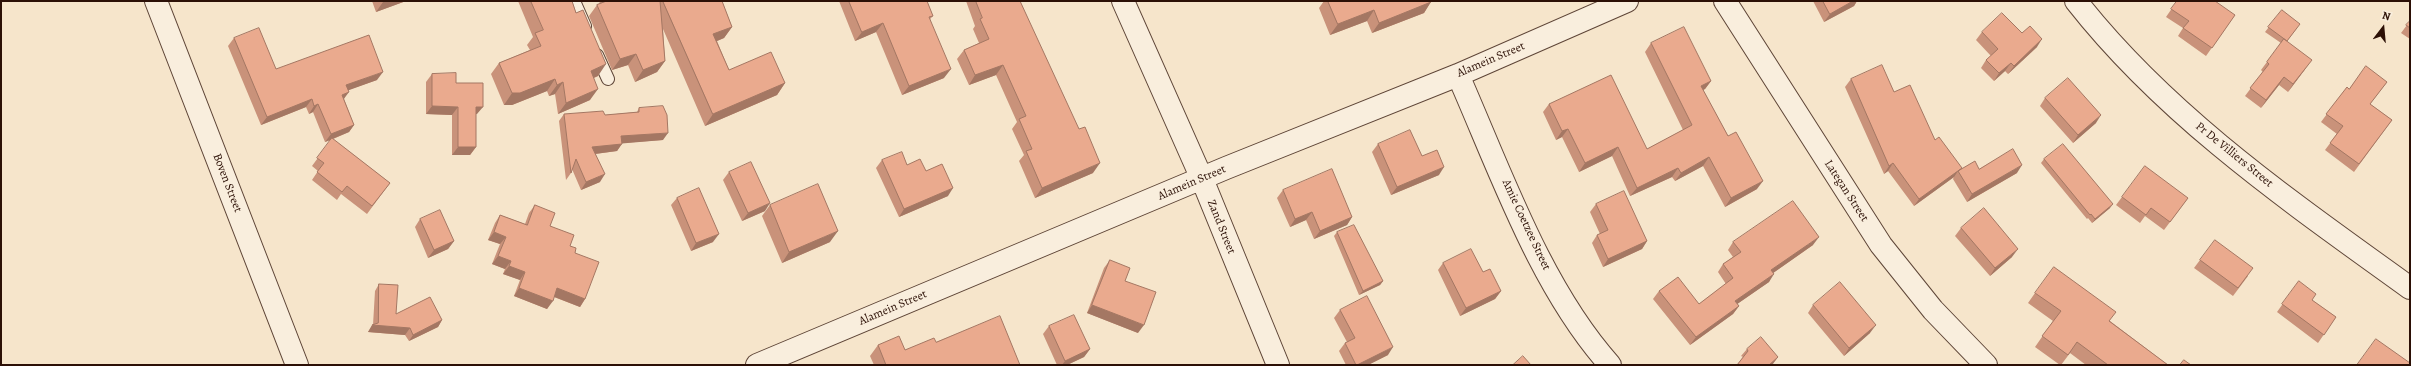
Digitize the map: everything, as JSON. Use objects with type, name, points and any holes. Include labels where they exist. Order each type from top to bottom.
[{"type":"street","name":"Boven Street","points":[[156,1],[297,365]]},
{"type":"street","name":"Zand Street","points":[[1124,1],[1202,179],[1278,365]]},
{"type":"street","name":"Alamein Street","points":[[757,365],[784,360],[1226,168],[1458,75],[1627,1]]},
{"type":"street","name":"Lategan Street","points":[[1726,1],[1881,245],[1933,310],[1986,365]]},
{"type":"street","name":"Pr De Villiers Street","points":[[2076,1],[2143,78],[2220,146],[2322,224],[2410,288]]},
{"type":"street","name":"Amie Coetzee Street","points":[[1458,75],[1525,228],[1547,271],[1594,348],[1610,365]]},
{"type":"lane","points":[[574,1],[608,79]]},
{"type":"building","points":[[531,1],[572,1],[576,13],[583,10],[606,64],[591,71],[598,89],[566,103],[563,82],[557,85],[555,79],[520,93],[512,93],[499,63],[541,46],[535,33],[543,30]]},
{"type":"building","points":[[607,1],[660,1],[665,61],[643,70],[636,54],[620,59],[597,5]]},
{"type":"building","points":[[663,1],[722,1],[732,27],[713,34],[729,70],[771,52],[785,83],[713,114]]},
{"type":"building","points":[[849,1],[927,1],[933,16],[929,17],[951,69],[909,86],[883,23],[862,32]]},
{"type":"building","points":[[976,1],[1020,1],[1079,129],[1085,127],[1100,163],[1042,188],[1026,151],[1032,149],[1019,119],[1026,116],[1003,65],[975,75],[964,50],[989,39],[980,19],[982,18]]},
{"type":"building","points":[[1328,1],[1431,2],[1379,23],[1374,10],[1338,24]]},
{"type":"building","points":[[1823,1],[1853,1],[1830,14]]},
{"type":"building","points":[[2177,1],[2215,1],[2235,15],[2212,48],[2183,28],[2189,21],[2171,9]]},
{"type":"building","points":[[2282,10],[2300,24],[2287,41],[2268,27]]},
{"type":"building","points":[[2002,13],[2022,33],[2030,26],[2042,39],[2014,66],[2011,63],[1999,73],[1986,60],[1998,49],[1982,32]]},
{"type":"building","points":[[2410,21],[2410,28],[2406,25]]},
{"type":"building","points":[[1684,27],[1711,81],[1701,86],[1728,136],[1736,132],[1763,181],[1731,198],[1709,157],[1681,173],[1678,168],[1637,188],[1618,147],[1585,163],[1568,129],[1562,131],[1549,104],[1611,75],[1647,149],[1692,125],[1651,43]]},
{"type":"building","points":[[259,28],[276,69],[369,35],[383,72],[346,85],[349,92],[342,95],[354,125],[331,134],[318,104],[314,106],[312,99],[267,117],[234,38]]},
{"type":"building","points":[[2284,39],[2312,60],[2293,84],[2284,77],[2266,100],[2250,88],[2269,64],[2267,62]]},
{"type":"building","points":[[1882,65],[1894,92],[1910,85],[1935,140],[1939,137],[1962,168],[1919,199],[1893,163],[1889,166],[1851,79]]},
{"type":"building","points":[[2366,66],[2387,82],[2370,104],[2392,120],[2359,164],[2330,143],[2343,126],[2326,114],[2347,87],[2349,89]]},
{"type":"building","points":[[456,73],[456,83],[483,83],[483,107],[476,107],[476,147],[458,147],[458,107],[432,106],[432,74]]},
{"type":"building","points":[[2068,78],[2101,115],[2078,135],[2045,98]]},
{"type":"building","points":[[663,106],[667,115],[668,133],[621,136],[622,144],[592,147],[605,174],[586,182],[576,159],[571,173],[564,114],[603,111],[605,115],[639,112],[639,108]]},
{"type":"building","points":[[1410,130],[1422,156],[1437,150],[1444,167],[1397,187],[1378,144]]},
{"type":"building","points":[[332,138],[390,183],[372,206],[347,186],[342,192],[317,172],[324,163],[317,158]]},
{"type":"building","points":[[2063,144],[2113,204],[2095,219],[2091,214],[2090,215],[2044,159]]},
{"type":"building","points":[[2013,149],[2022,165],[1972,194],[1958,171],[1975,161],[1979,169]]},
{"type":"building","points":[[902,152],[907,165],[920,159],[926,171],[942,164],[953,188],[904,209],[882,160]]},
{"type":"building","points":[[751,162],[770,203],[748,213],[729,172]]},
{"type":"building","points":[[2145,166],[2188,198],[2170,222],[2151,208],[2146,215],[2122,197]]},
{"type":"building","points":[[1332,169],[1352,217],[1320,231],[1312,212],[1295,219],[1283,190]]},
{"type":"building","points":[[818,184],[838,231],[789,252],[770,205]]},
{"type":"building","points":[[699,188],[719,234],[696,243],[677,198]]},
{"type":"building","points":[[1624,191],[1647,241],[1608,259],[1597,235],[1608,230],[1596,204]]},
{"type":"building","points":[[1793,201],[1819,237],[1771,270],[1774,274],[1735,301],[1739,306],[1696,337],[1659,291],[1678,277],[1699,304],[1733,278],[1723,264],[1741,252],[1733,242]]},
{"type":"building","points":[[535,205],[555,213],[550,226],[574,235],[570,246],[576,248],[575,253],[599,262],[585,299],[557,288],[553,301],[519,288],[525,272],[509,266],[511,261],[498,256],[506,237],[494,232],[500,215],[527,225]]},
{"type":"building","points":[[1984,208],[2018,249],[1995,268],[1961,228]]},
{"type":"building","points":[[440,210],[454,241],[434,250],[420,219]]},
{"type":"building","points":[[1354,225],[1383,281],[1363,291],[1337,232]]},
{"type":"building","points":[[2215,240],[2253,268],[2238,288],[2200,260]]},
{"type":"building","points":[[1471,249],[1483,272],[1490,269],[1501,291],[1466,308],[1443,263]]},
{"type":"building","points":[[1110,260],[1130,268],[1125,281],[1156,292],[1144,325],[1092,305]]},
{"type":"building","points":[[2054,267],[2116,312],[2109,321],[2168,365],[2108,365],[2077,342],[2068,355],[2042,336],[2061,311],[2035,293]]},
{"type":"building","points":[[2299,281],[2316,294],[2312,300],[2336,317],[2324,335],[2282,304]]},
{"type":"building","points":[[1840,282],[1876,325],[1849,348],[1813,305]]},
{"type":"building","points":[[379,284],[398,285],[396,314],[430,297],[442,320],[413,335],[410,328],[372,325],[378,323]]},
{"type":"building","points":[[1367,296],[1393,347],[1356,365],[1345,343],[1355,338],[1340,310]]},
{"type":"building","points":[[1074,315],[1090,349],[1065,361],[1049,326]]},
{"type":"building","points":[[1000,316],[1020,365],[886,365],[878,345],[899,336],[905,350],[934,338],[936,342]]},
{"type":"building","points":[[1761,337],[1778,357],[1769,365],[1737,365],[1748,351],[1747,349]]},
{"type":"building","points":[[2376,339],[2410,363],[2410,365],[2357,365]]},
{"type":"building","points":[[1523,356],[1531,365],[1513,365]]},
{"type":"building","points":[[2184,360],[2191,365],[2180,365]]}]
